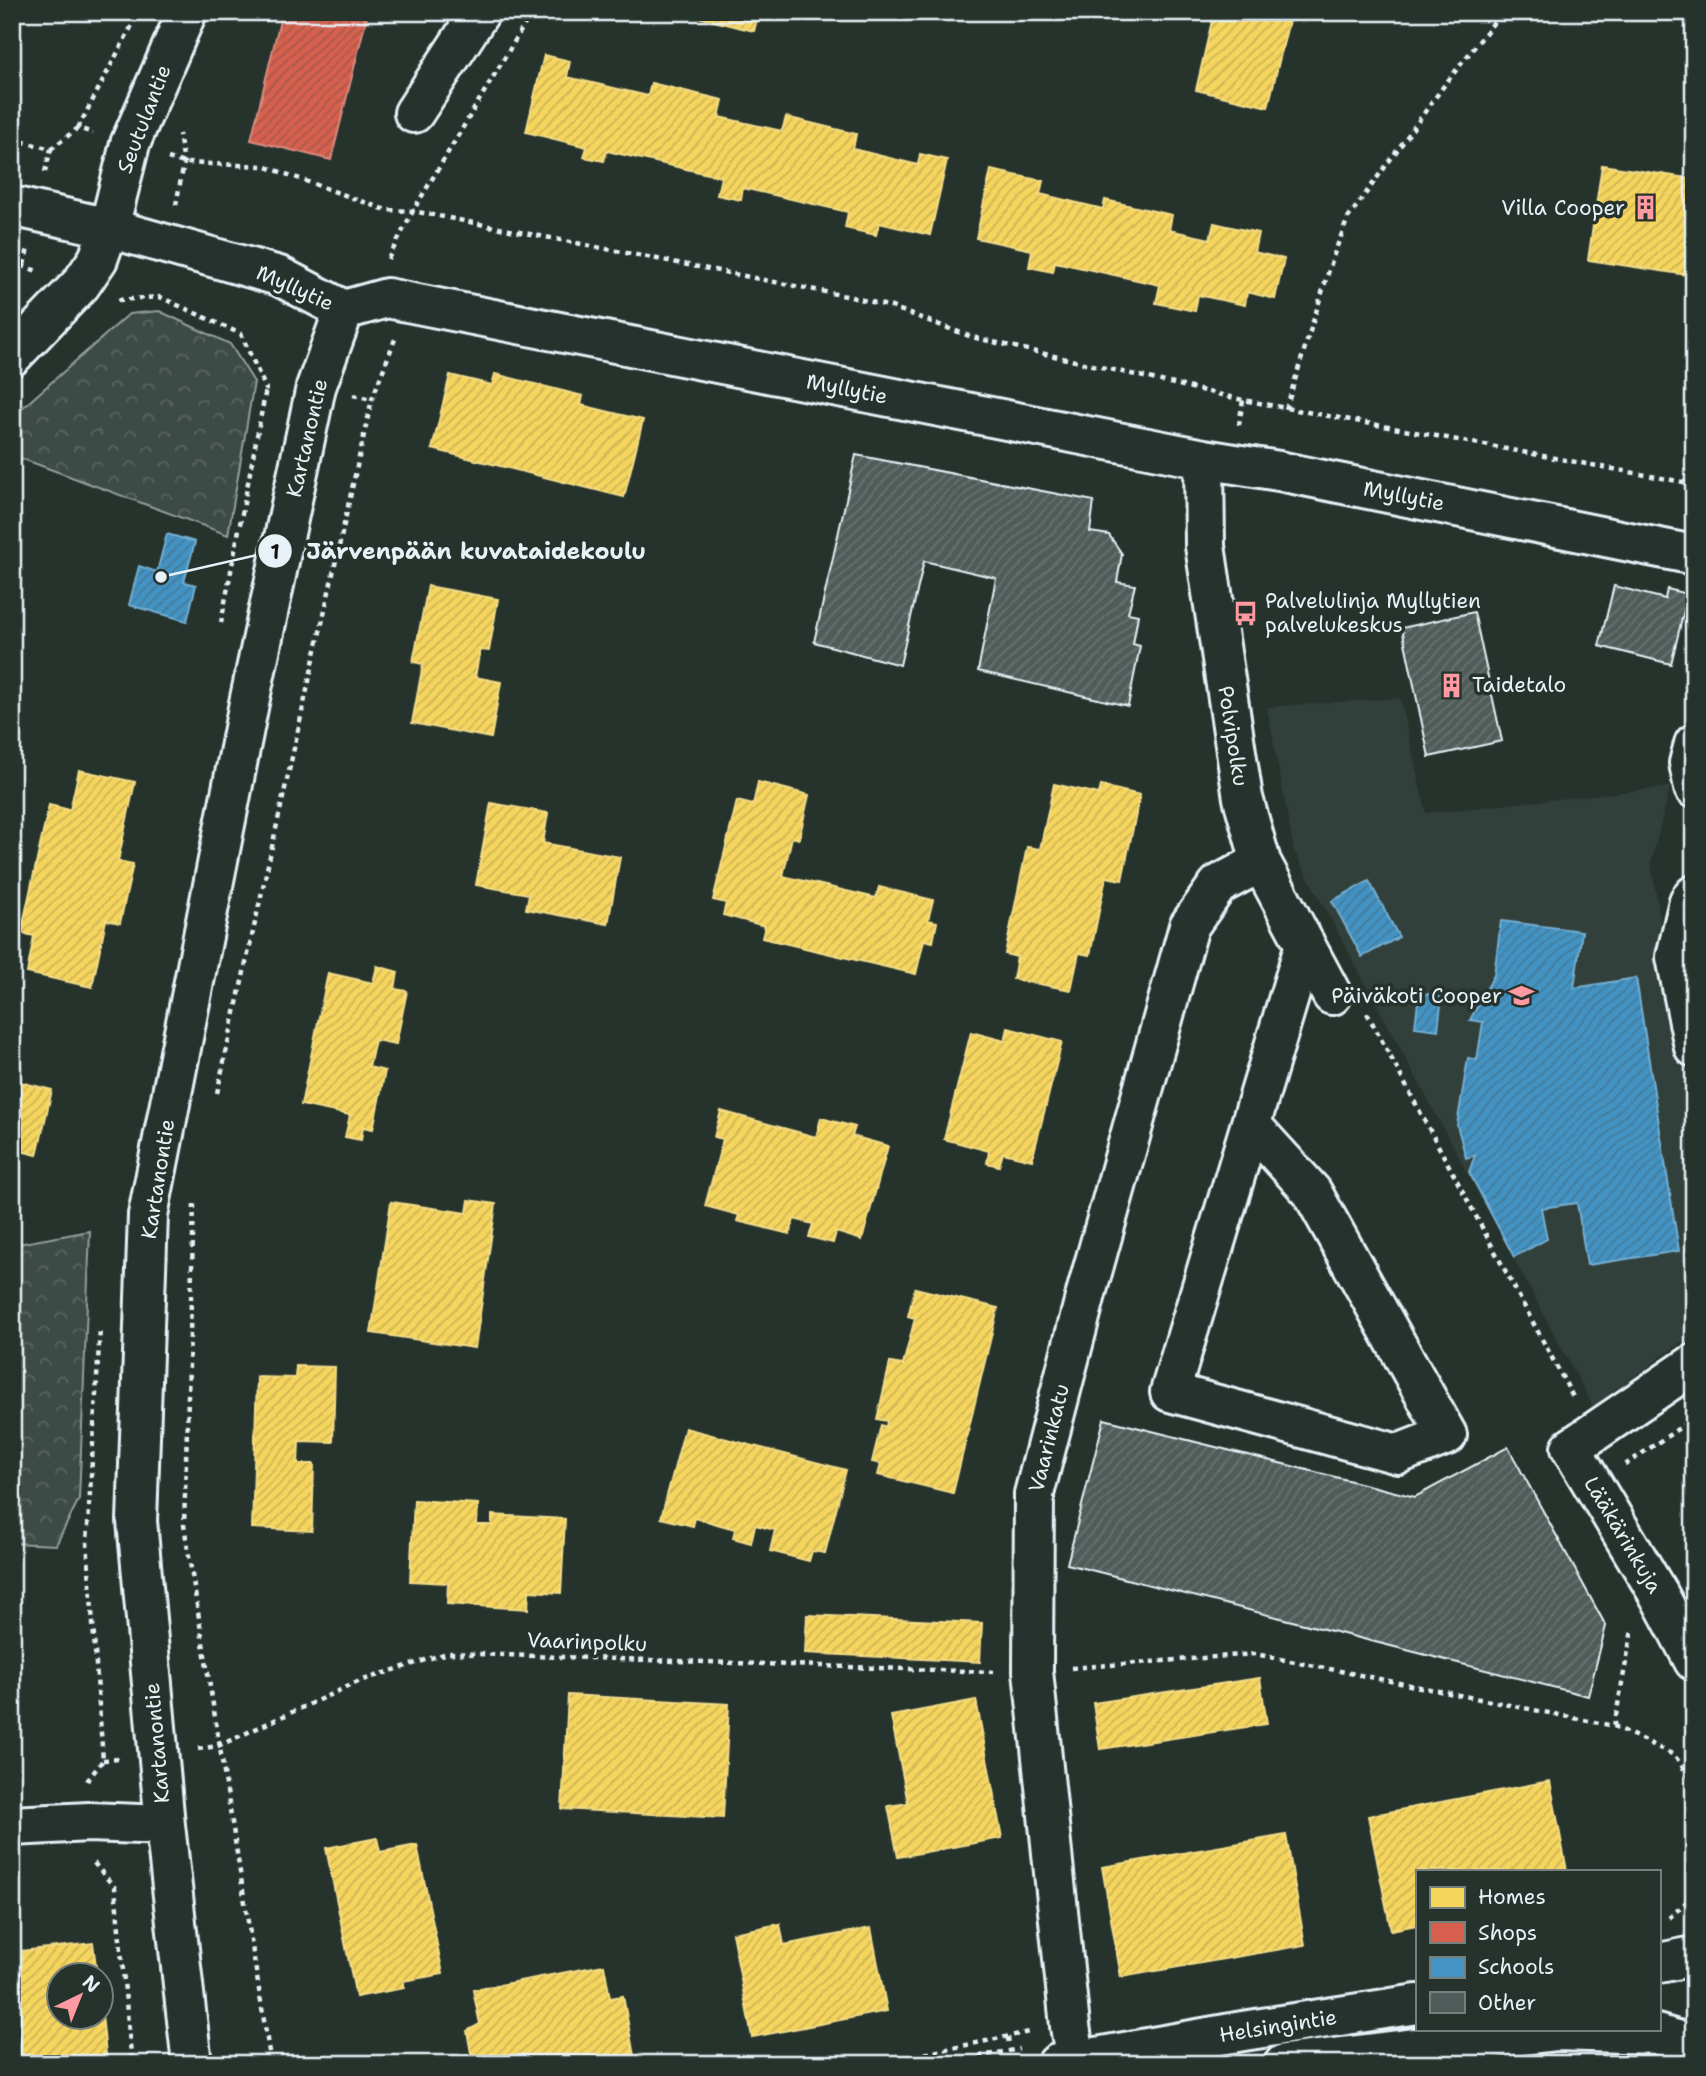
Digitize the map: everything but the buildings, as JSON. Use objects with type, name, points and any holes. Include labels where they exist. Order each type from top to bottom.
[{"type":"street","name":"Seutulantie","points":[[12,356],[82,284],[98,260],[130,145],[187,12]]},
{"type":"street","points":[[414,113],[480,12]]},
{"type":"street","name":"Myllytie","points":[[12,206],[109,228],[279,276],[344,310],[387,299],[1204,459],[1279,471],[1694,555]]},
{"type":"street","name":"Kartanontie","points":[[192,2064],[164,1825],[137,1521],[148,1215],[249,703],[316,387],[344,310]]},
{"type":"street","name":"Polvipolku","points":[[1204,459],[1205,546],[1243,798],[1261,862],[1305,944],[1349,1003]]},
{"type":"street","points":[[1694,744],[1689,763],[1694,788]]},
{"type":"street","name":"Vaarinkatu","points":[[1069,2063],[1070,2026],[1059,1799],[1033,1671],[1034,1494],[1101,1238],[1189,926],[1218,885],[1261,862]]},
{"type":"street","points":[[1694,895],[1689,901],[1676,957],[1694,1046]]},
{"type":"street","points":[[1251,1125],[1312,1192],[1447,1434],[1398,1454],[1170,1392],[1305,944]]},
{"type":"street","points":[[1582,1440],[1694,1364]]},
{"type":"street","name":"Lääkärinkuja","points":[[1582,1440],[1694,1661]]},
{"type":"street","points":[[12,1826],[89,1822],[164,1825]]},
{"type":"street","points":[[1660,1963],[1694,1956]]},
{"type":"street","name":"Helsingintie","points":[[1069,2063],[1243,2031],[1416,2004]]},
{"type":"street","name":"Helsingintie","points":[[1284,2064],[1556,2031],[1656,2034],[1694,2045]]},
{"type":"path","points":[[12,139],[51,149],[78,128],[139,12]]},
{"type":"path","points":[[215,1098],[372,399],[395,340],[382,270],[413,211],[532,12]]},
{"type":"path","points":[[1286,409],[1334,254],[1348,219],[1443,87],[1502,12]]},
{"type":"path","points":[[78,128],[184,163],[264,166],[386,210],[413,211],[850,297],[892,307],[972,337],[1286,409],[1694,484]]},
{"type":"path","points":[[12,262],[42,274],[82,284],[121,301],[160,297],[241,334],[267,389],[316,387],[372,399]]},
{"type":"path","points":[[1349,1003],[1582,1440],[1617,1471],[1694,1418]]},
{"type":"path","points":[[194,1192],[184,1525],[271,2064]]},
{"type":"path","name":"Vaarinpolku","points":[[159,1755],[219,1746],[360,1681],[447,1653],[1003,1672],[1255,1654],[1615,1726],[1674,1755],[1694,1783]]},
{"type":"path","points":[[1660,1925],[1694,1895]]},
{"type":"path","points":[[1008,2037],[1009,2045]]},
{"type":"shaded area","name":"Päiväkoti Cooper","points":[[1400,698],[1426,813],[1670,787],[1651,863],[1694,1129],[1694,1333],[1593,1406],[1294,851],[1267,707]]},
{"type":"green space","points":[[159,311],[230,344],[254,382],[228,535],[12,455],[12,417],[129,314]]},
{"type":"green space","points":[[90,1231],[79,1499],[56,1545],[12,1543],[12,1245]]},
{"type":"place","name":"Villa Cooper","points":[[1645,208]]},
{"type":"place","name":"Järvenpään kuvataidekoulu","points":[[161,577]]},
{"type":"place","name":"Palvelulinja Myllytien palvelukeskus","points":[[1245,613]]},
{"type":"place","name":"Taidetalo","points":[[1452,685]]},
{"type":"place","name":"Päiväkoti Cooper","points":[[1522,996]]}]
